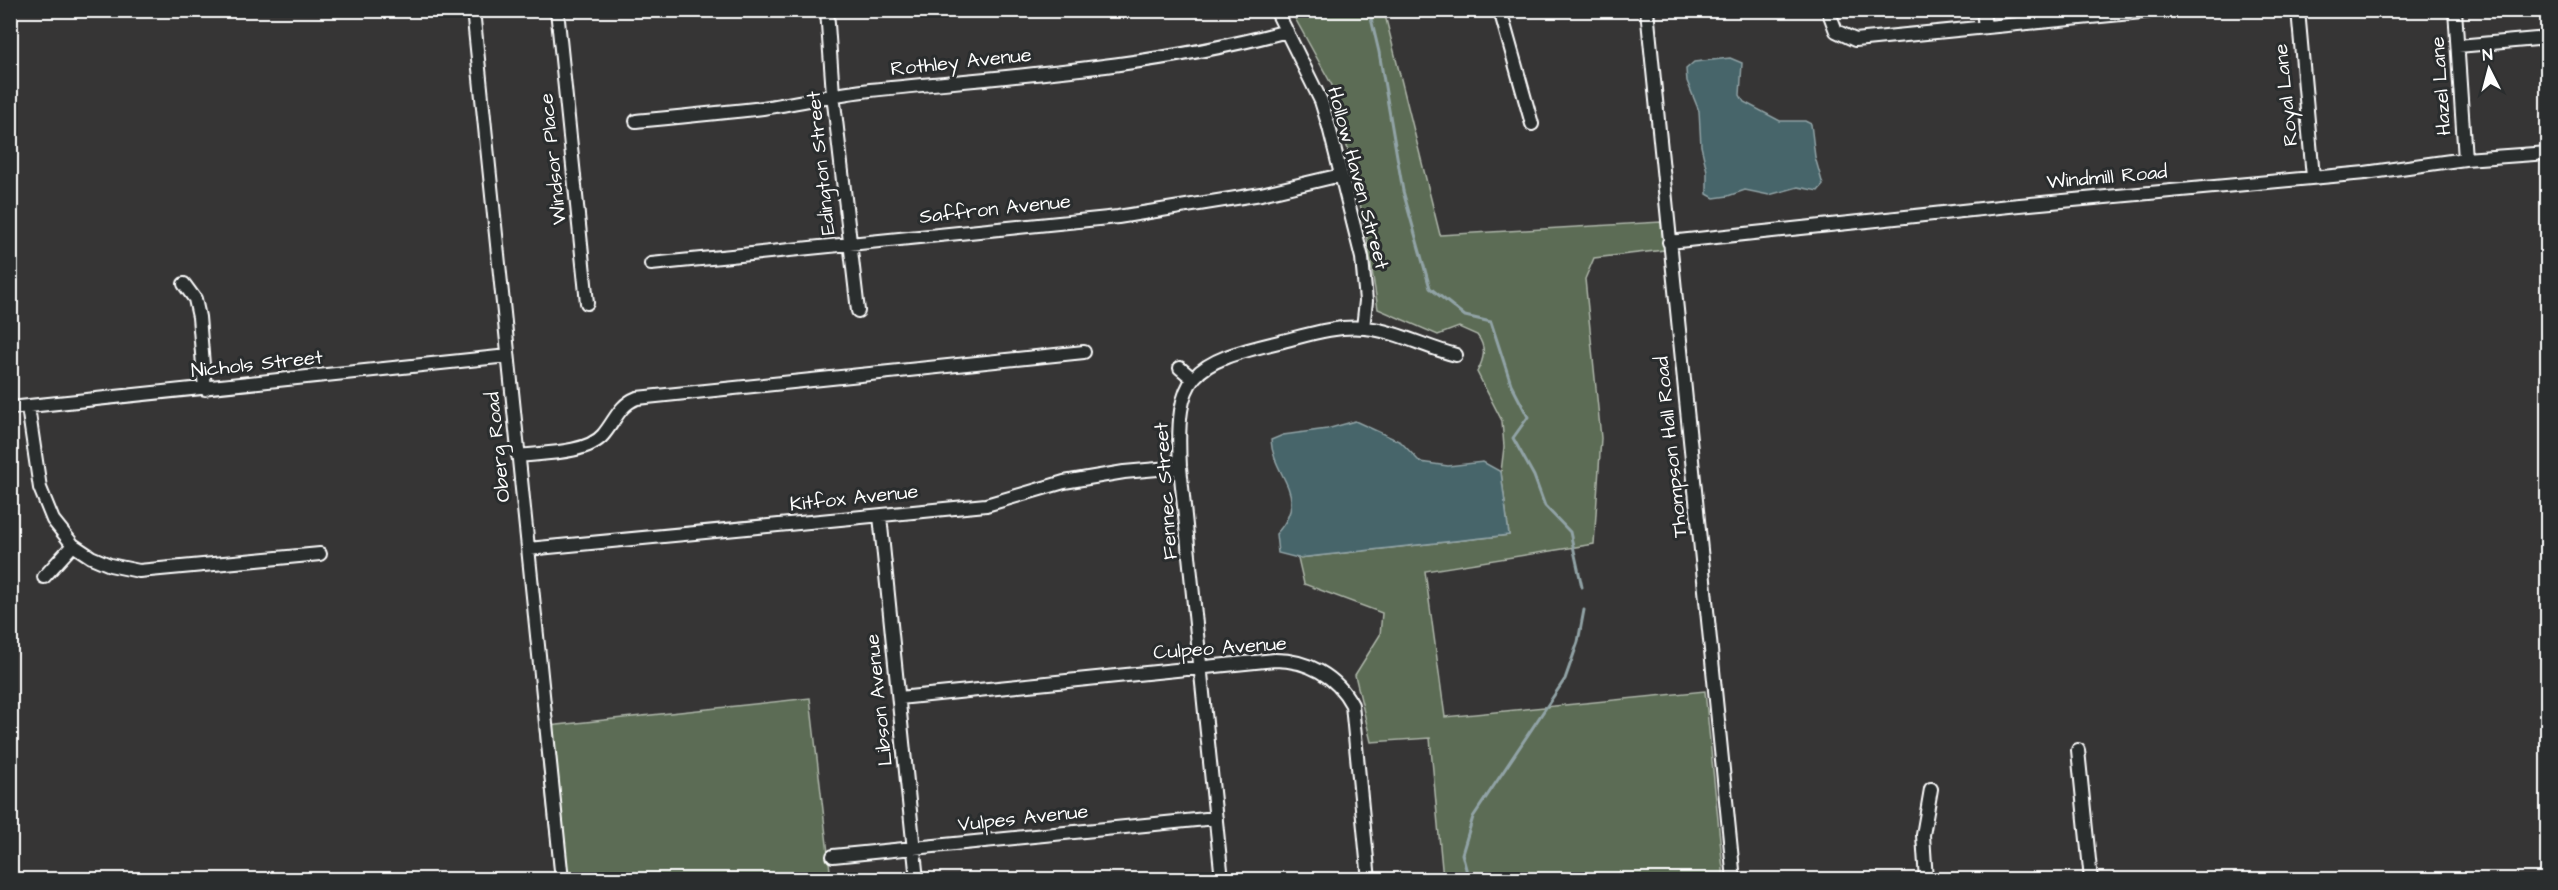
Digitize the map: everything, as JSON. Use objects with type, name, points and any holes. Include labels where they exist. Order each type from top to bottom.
[{"type":"street","name":"Oberg Road","points":[[473,10],[562,879]]},
{"type":"street","name":"Windsor Place","points":[[557,10],[587,303]]},
{"type":"street","name":"Edington Street","points":[[827,10],[858,311]]},
{"type":"street","name":"Hollow Haven Street","points":[[1276,10],[1321,101],[1366,279],[1363,328]]},
{"type":"street","points":[[1500,10],[1532,124]]},
{"type":"street","name":"Thompson Hall Road","points":[[1647,10],[1734,879]]},
{"type":"street","points":[[1828,10],[1832,23],[1841,35],[1855,40],[2162,10]]},
{"type":"street","points":[[1983,10],[1985,27]]},
{"type":"street","name":"Royal Lane","points":[[2298,10],[2313,177]]},
{"type":"street","name":"Hazel Lane","points":[[2455,10],[2465,159]]},
{"type":"street","name":"Rothley Avenue","points":[[636,121],[765,108],[834,94],[1115,65],[1240,44],[1287,32]]},
{"type":"street","points":[[2458,46],[2547,39]]},
{"type":"street","name":"Windmill Road","points":[[1669,242],[2009,206],[2365,173],[2465,159],[2547,153]]},
{"type":"street","name":"Saffron Avenue","points":[[651,264],[1172,210],[1261,194],[1341,175]]},
{"type":"street","points":[[184,284],[195,299],[199,317],[205,389]]},
{"type":"street","name":"Fennec Street","points":[[1222,879],[1180,467],[1179,413],[1182,400],[1193,379],[1205,367],[1221,357],[1325,331],[1363,328],[1399,333],[1436,350],[1456,355]]},
{"type":"street","points":[[518,456],[585,447],[602,436],[628,401],[637,398],[1084,352]]},
{"type":"street","name":"Nichols Street","points":[[10,408],[508,356]]},
{"type":"street","points":[[1180,368],[1193,379]]},
{"type":"street","points":[[28,407],[40,488],[54,520],[73,545],[110,565],[140,571],[320,554]]},
{"type":"street","name":"Kitfox Avenue","points":[[528,549],[986,505],[1064,483],[1124,472],[1180,467]]},
{"type":"street","name":"Libson Avenue","points":[[880,516],[917,879]]},
{"type":"street","points":[[44,577],[73,545]]},
{"type":"street","name":"Culpeo Avenue","points":[[899,698],[1286,660],[1318,670],[1346,692],[1352,705],[1369,879]]},
{"type":"street","points":[[2078,750],[2091,879]]},
{"type":"street","points":[[1926,879],[1923,835],[1931,789]]},
{"type":"street","name":"Vulpes Avenue","points":[[833,856],[1216,818]]},
{"type":"green space","points":[[1291,11],[1384,11],[1440,235],[1661,222],[1664,250],[1594,258],[1585,279],[1601,438],[1594,544],[1425,571],[1445,717],[1705,691],[1724,879],[1443,879],[1430,738],[1371,742],[1355,675],[1380,635],[1382,613],[1304,584],[1298,558],[1509,535],[1501,472],[1504,447],[1502,421],[1477,372],[1483,354],[1482,344],[1477,335],[1459,327],[1438,335],[1378,309],[1365,226],[1334,89]]},
{"type":"green space","points":[[810,698],[831,879],[555,879],[539,727]]},
{"type":"water","points":[[1730,58],[1742,63],[1740,95],[1744,102],[1780,121],[1805,121],[1811,124],[1815,157],[1823,185],[1818,191],[1798,187],[1769,195],[1745,190],[1714,198],[1707,194],[1707,171],[1701,146],[1699,111],[1687,81],[1686,69],[1694,62]]},
{"type":"water","points":[[1355,421],[1401,442],[1420,462],[1448,466],[1483,462],[1501,472],[1509,535],[1298,558],[1278,553],[1276,534],[1291,508],[1291,497],[1273,453],[1271,440],[1283,435],[1327,429]]},
{"type":"waterway","points":[[1369,10],[1379,52],[1403,191],[1430,288],[1465,316],[1491,322],[1511,384],[1528,417],[1513,438],[1534,476],[1545,506],[1570,532],[1582,587]]},
{"type":"waterway","points":[[1469,880],[1462,854],[1473,817],[1565,679],[1578,642],[1584,610]]}]
